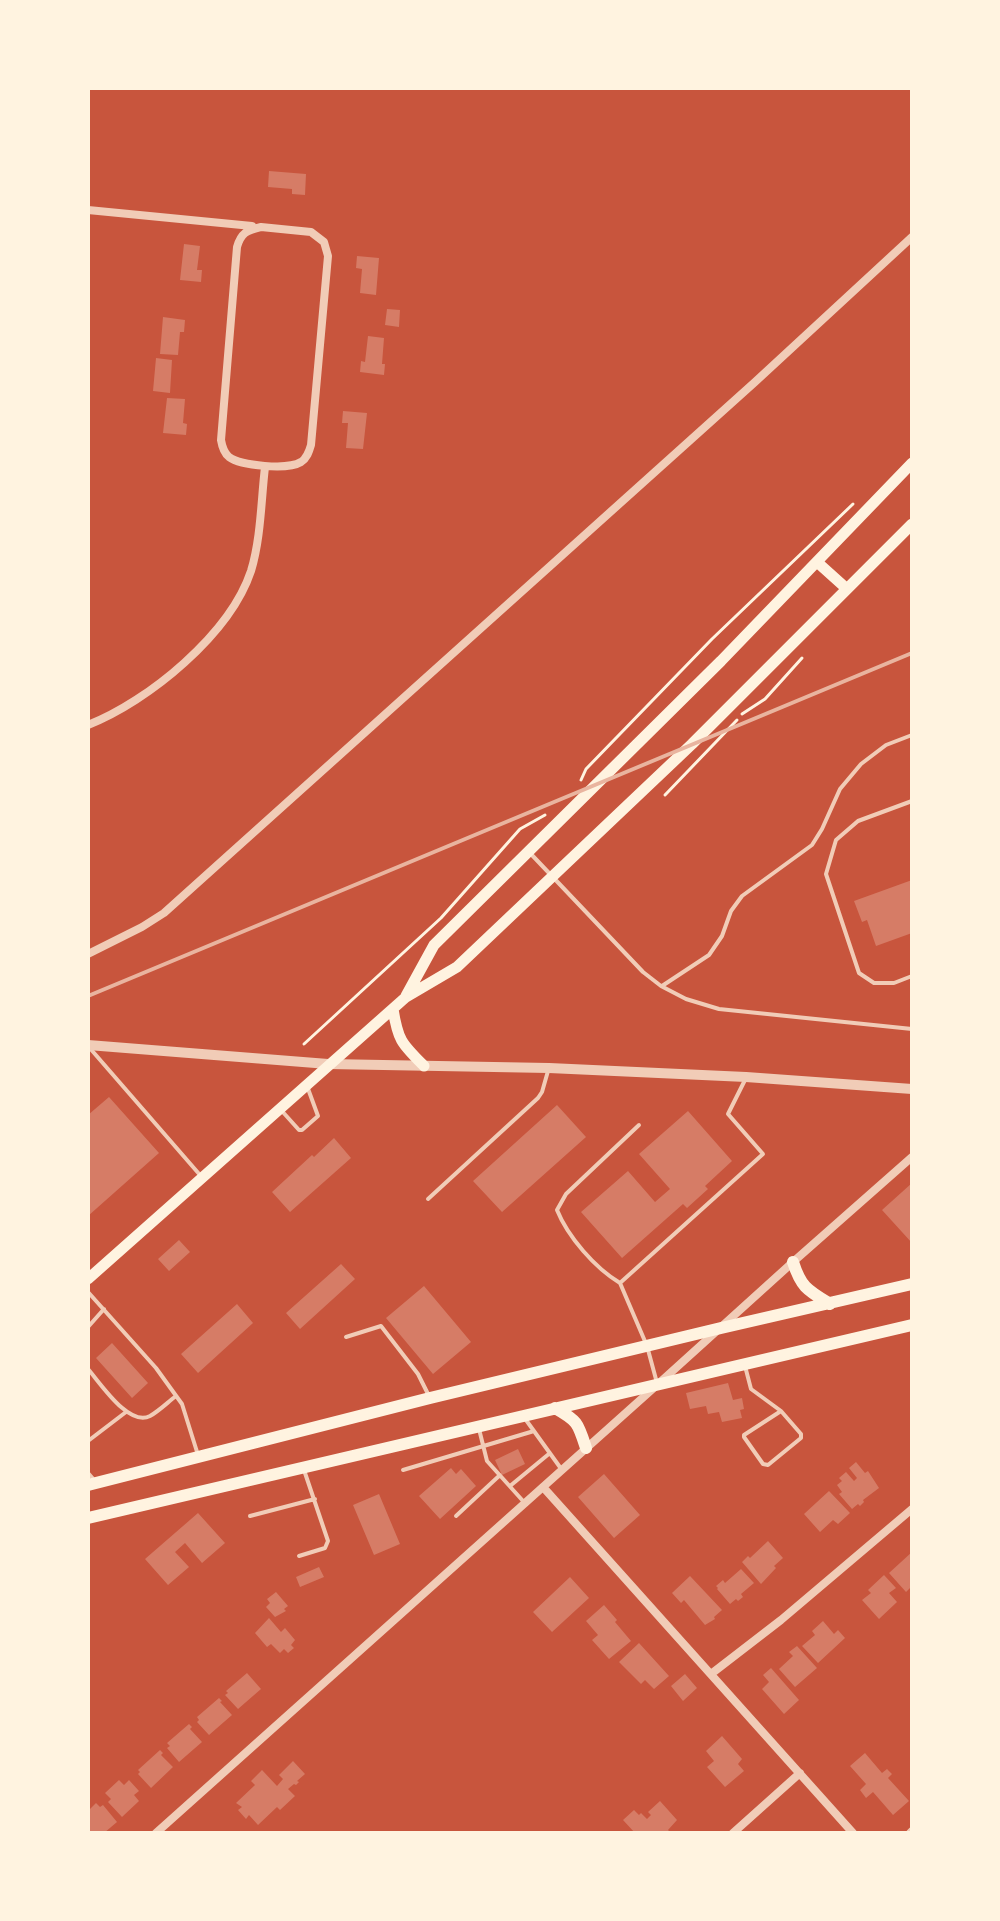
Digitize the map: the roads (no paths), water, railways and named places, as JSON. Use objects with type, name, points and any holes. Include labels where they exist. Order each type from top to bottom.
[{"type":"main road","points":[[406,997],[434,945],[721,661],[912,463]]},
{"type":"main road","points":[[88,1279],[406,997],[457,967],[692,744],[912,524]]},
{"type":"main road","points":[[817,562],[847,589]]},
{"type":"main road","points":[[393,1009],[402,1045],[424,1066]]},
{"type":"main road","points":[[793,1262],[799,1280],[830,1304]]},
{"type":"main road","points":[[91,1480],[199,1458],[430,1398],[912,1284]]},
{"type":"main road","points":[[88,1518],[912,1325]]},
{"type":"main road","points":[[555,1408],[574,1419],[586,1448]]},
{"type":"street","points":[[88,210],[261,227],[311,232],[324,242],[328,256],[311,445],[308,455],[300,462],[265,467],[234,460],[223,449],[221,440],[237,247],[243,234],[261,227]]},
{"type":"street","points":[[88,954],[164,913],[912,237]]},
{"type":"street","points":[[88,725],[135,701],[162,681],[223,622],[238,600],[251,571],[265,467]]},
{"type":"street","points":[[88,1046],[328,1064],[549,1068],[912,1089]]},
{"type":"street","points":[[156,1833],[912,1157]]},
{"type":"street","points":[[543,1487],[853,1833]]},
{"type":"street","points":[[711,1674],[781,1620],[912,1509]]},
{"type":"street","points":[[733,1833],[800,1773]]},
{"type":"lane","points":[[661,986],[709,955],[742,896],[812,845],[840,789],[861,764],[886,745],[912,735]]},
{"type":"lane","points":[[912,801],[858,821],[836,840],[826,874],[859,973],[874,983],[894,983],[912,976]]},
{"type":"lane","points":[[529,851],[643,972],[686,999],[719,1009],[912,1029]]},
{"type":"lane","points":[[88,1046],[202,1177]]},
{"type":"lane","points":[[428,1199],[538,1098],[549,1068]]},
{"type":"lane","points":[[620,1283],[763,1154],[728,1114],[746,1077]]},
{"type":"lane","points":[[279,1108],[299,1130],[318,1116],[306,1084]]},
{"type":"lane","points":[[639,1125],[566,1194],[557,1210],[564,1227],[605,1274],[620,1283],[647,1346],[657,1385]]},
{"type":"lane","points":[[88,1292],[156,1368],[182,1404],[199,1458]]},
{"type":"lane","points":[[88,1327],[104,1309]]},
{"type":"lane","points":[[346,1337],[381,1326],[418,1374],[430,1398]]},
{"type":"lane","points":[[744,1364],[751,1389],[781,1411],[801,1434],[801,1438],[768,1465],[763,1464],[744,1435],[781,1411]]},
{"type":"lane","points":[[88,1369],[135,1418],[150,1416],[176,1396]]},
{"type":"lane","points":[[88,1441],[126,1412]]},
{"type":"lane","points":[[523,1416],[562,1470]]},
{"type":"lane","points":[[478,1427],[487,1461],[525,1503]]},
{"type":"lane","points":[[403,1470],[534,1431]]},
{"type":"lane","points":[[510,1486],[550,1453]]},
{"type":"lane","points":[[299,1556],[325,1548],[328,1541],[303,1468]]},
{"type":"lane","points":[[456,1516],[500,1475]]},
{"type":"lane","points":[[250,1516],[315,1499]]},
{"type":"railway","points":[[88,996],[912,653]]}]
